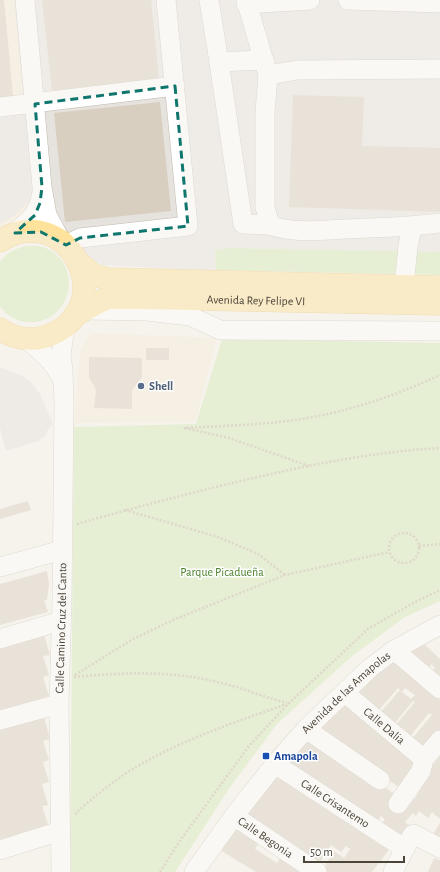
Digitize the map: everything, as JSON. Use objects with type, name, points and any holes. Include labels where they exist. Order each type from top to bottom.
[{"type":"main road","points":[[8,237],[32,231],[41,232],[64,243],[75,255],[80,264],[84,278],[83,295],[75,317]]},
{"type":"main road","name":"Avenida Rey Felipe VI","points":[[80,264],[94,275],[108,279],[440,287]]},
{"type":"main road","name":"Avenida Rey Felipe VI","points":[[8,334],[46,337],[55,333],[75,317],[101,301],[109,298],[440,304]]},
{"type":"street","points":[[25,0],[42,187],[47,215],[64,243],[80,238],[188,226],[166,0]]},
{"type":"street","points":[[209,0],[243,224],[270,225],[280,229],[308,230],[412,227],[440,223]]},
{"type":"street","points":[[270,225],[265,207],[266,68],[246,2],[310,0]]},
{"type":"street","points":[[348,0],[440,3]]},
{"type":"street","points":[[219,62],[266,68],[298,70],[440,69]]},
{"type":"street","points":[[0,107],[175,86]]},
{"type":"street","points":[[8,237],[35,215],[40,203],[42,187]]},
{"type":"street","points":[[404,286],[408,246],[412,227]]},
{"type":"street","points":[[75,317],[147,311],[190,316],[220,330],[440,332]]},
{"type":"street","name":"Calle Camino Cruz del Canto","points":[[61,872],[66,824],[59,704],[62,550],[60,414],[64,384],[61,355],[75,317]]},
{"type":"street","name":"Calle Camino Cruz del Canto","points":[[8,334],[50,360],[57,369],[64,384]]},
{"type":"street","points":[[0,567],[62,550]]},
{"type":"street","points":[[0,639],[61,621]]},
{"type":"street","name":"Avenida de las Amapolas","points":[[194,872],[234,816],[275,764],[306,729],[370,668],[394,650],[440,625]]},
{"type":"street","points":[[394,650],[440,689]]},
{"type":"street","name":"Calle Dalia","points":[[345,693],[424,760]]},
{"type":"street","points":[[0,720],[59,704]]},
{"type":"street","points":[[306,729],[380,780]]},
{"type":"street","points":[[398,804],[421,771],[424,760],[440,740]]},
{"type":"street","name":"Calle Crisantemo","points":[[275,764],[400,846]]},
{"type":"street","name":"Calle Begonia","points":[[234,816],[317,872]]},
{"type":"street","points":[[0,850],[66,824]]},
{"type":"street","points":[[393,872],[400,846],[413,834],[440,848]]},
{"type":"path","points":[[309,466],[229,438],[185,428],[295,420],[373,402],[419,385],[440,375]]},
{"type":"path","points":[[73,526],[125,510],[309,466],[370,455],[440,448]]},
{"type":"path","points":[[125,510],[218,537],[258,554],[285,576]]},
{"type":"path","points":[[400,533],[410,534],[417,541],[419,546],[417,556],[409,562],[404,563],[395,560],[389,552],[390,543],[396,535],[400,533]]},
{"type":"path","points":[[419,546],[440,544]]},
{"type":"path","points":[[288,704],[228,685],[151,672],[112,673],[72,677],[133,638],[172,620],[285,576],[389,552]]},
{"type":"path","points":[[160,872],[179,842],[249,746],[288,704],[368,629],[415,602],[440,590]]},
{"type":"path","points":[[66,824],[88,802],[134,768],[168,750],[223,726],[288,704]]},
{"type":"highlighted area","points":[[175,86],[188,226],[80,238],[66,245],[41,232],[15,233],[35,215],[40,203],[42,187],[35,104]]},
{"type":"shaded area","points":[[0,0],[24,0],[33,197],[23,219],[0,237]]},
{"type":"shaded area","points":[[14,0],[440,0],[440,252],[229,248],[215,250],[216,270],[207,271],[103,265],[88,257],[33,197]]},
{"type":"shaded area","points":[[25,105],[33,197],[15,215],[0,224],[0,107]]},
{"type":"shaded area","name":"Shell","points":[[91,333],[217,338],[195,422],[74,423],[80,351]]},
{"type":"shaded area","points":[[0,367],[22,376],[31,382],[40,394],[53,424],[47,431],[46,435],[39,441],[6,451],[0,428]]},
{"type":"green space","points":[[26,246],[38,246],[52,251],[62,260],[67,272],[69,285],[66,297],[60,309],[49,317],[35,322],[24,322],[15,319],[0,307],[0,262],[12,251]]},
{"type":"green space","points":[[229,248],[440,252],[440,275],[216,270],[215,250]]},
{"type":"green space","name":"Parque Picadueña","points":[[222,339],[440,343],[440,601],[405,617],[352,656],[277,724],[230,787],[175,872],[70,872],[74,427],[196,424]]},
{"type":"building","points":[[0,0],[4,0],[13,96],[0,98]]},
{"type":"building","points":[[42,0],[151,0],[159,80],[52,91]]},
{"type":"building","points":[[293,95],[364,97],[362,146],[440,148],[440,212],[289,207]]},
{"type":"building","points":[[160,102],[171,211],[65,222],[54,113]]},
{"type":"building","points":[[146,348],[169,348],[169,360],[146,360]]},
{"type":"building","points":[[89,357],[142,358],[142,377],[132,390],[132,409],[94,408],[96,390],[89,377]]},
{"type":"building","points":[[28,501],[31,510],[0,519],[0,509]]},
{"type":"building","points":[[47,571],[49,584],[47,600],[44,600],[48,612],[0,625],[0,584]]},
{"type":"building","points":[[44,635],[50,655],[43,656],[49,675],[43,677],[49,696],[0,711],[0,649]]},
{"type":"building","points":[[421,641],[440,659],[440,682],[430,673],[435,668],[432,665],[435,661],[426,670],[408,653]]},
{"type":"building","points":[[398,657],[440,693],[440,733],[423,753],[410,741],[432,715],[429,713],[407,740],[393,728],[415,702],[413,701],[394,724],[380,713],[400,690],[398,688],[377,712],[352,693]],"holes":[[[405,688],[415,695],[411,699],[402,692]]]},
{"type":"building","points":[[343,701],[417,764],[402,789],[316,732]]},
{"type":"building","points":[[44,717],[50,739],[43,741],[49,760],[43,762],[49,782],[42,784],[48,805],[42,806],[49,827],[0,842],[0,730]]},
{"type":"building","points":[[310,736],[396,795],[409,795],[415,799],[421,788],[417,785],[440,756],[440,819],[432,812],[428,818],[419,811],[416,816],[413,813],[405,822],[411,827],[401,841],[380,826],[385,819],[381,816],[375,825],[286,765]]},
{"type":"building","points":[[279,772],[392,846],[372,872],[324,872],[322,871],[334,851],[344,858],[350,849],[346,846],[341,852],[331,845],[317,867],[244,818]]},
{"type":"building","points":[[237,823],[262,838],[255,849],[277,863],[283,853],[312,872],[256,872],[220,850]]},
{"type":"building","points":[[440,823],[440,839],[433,834]]},
{"type":"building","points":[[434,858],[440,860],[440,872],[428,872]]},
{"type":"place","name":"Shell","points":[[141,386]]},
{"type":"place","name":"Amapola","points":[[266,756]]}]
